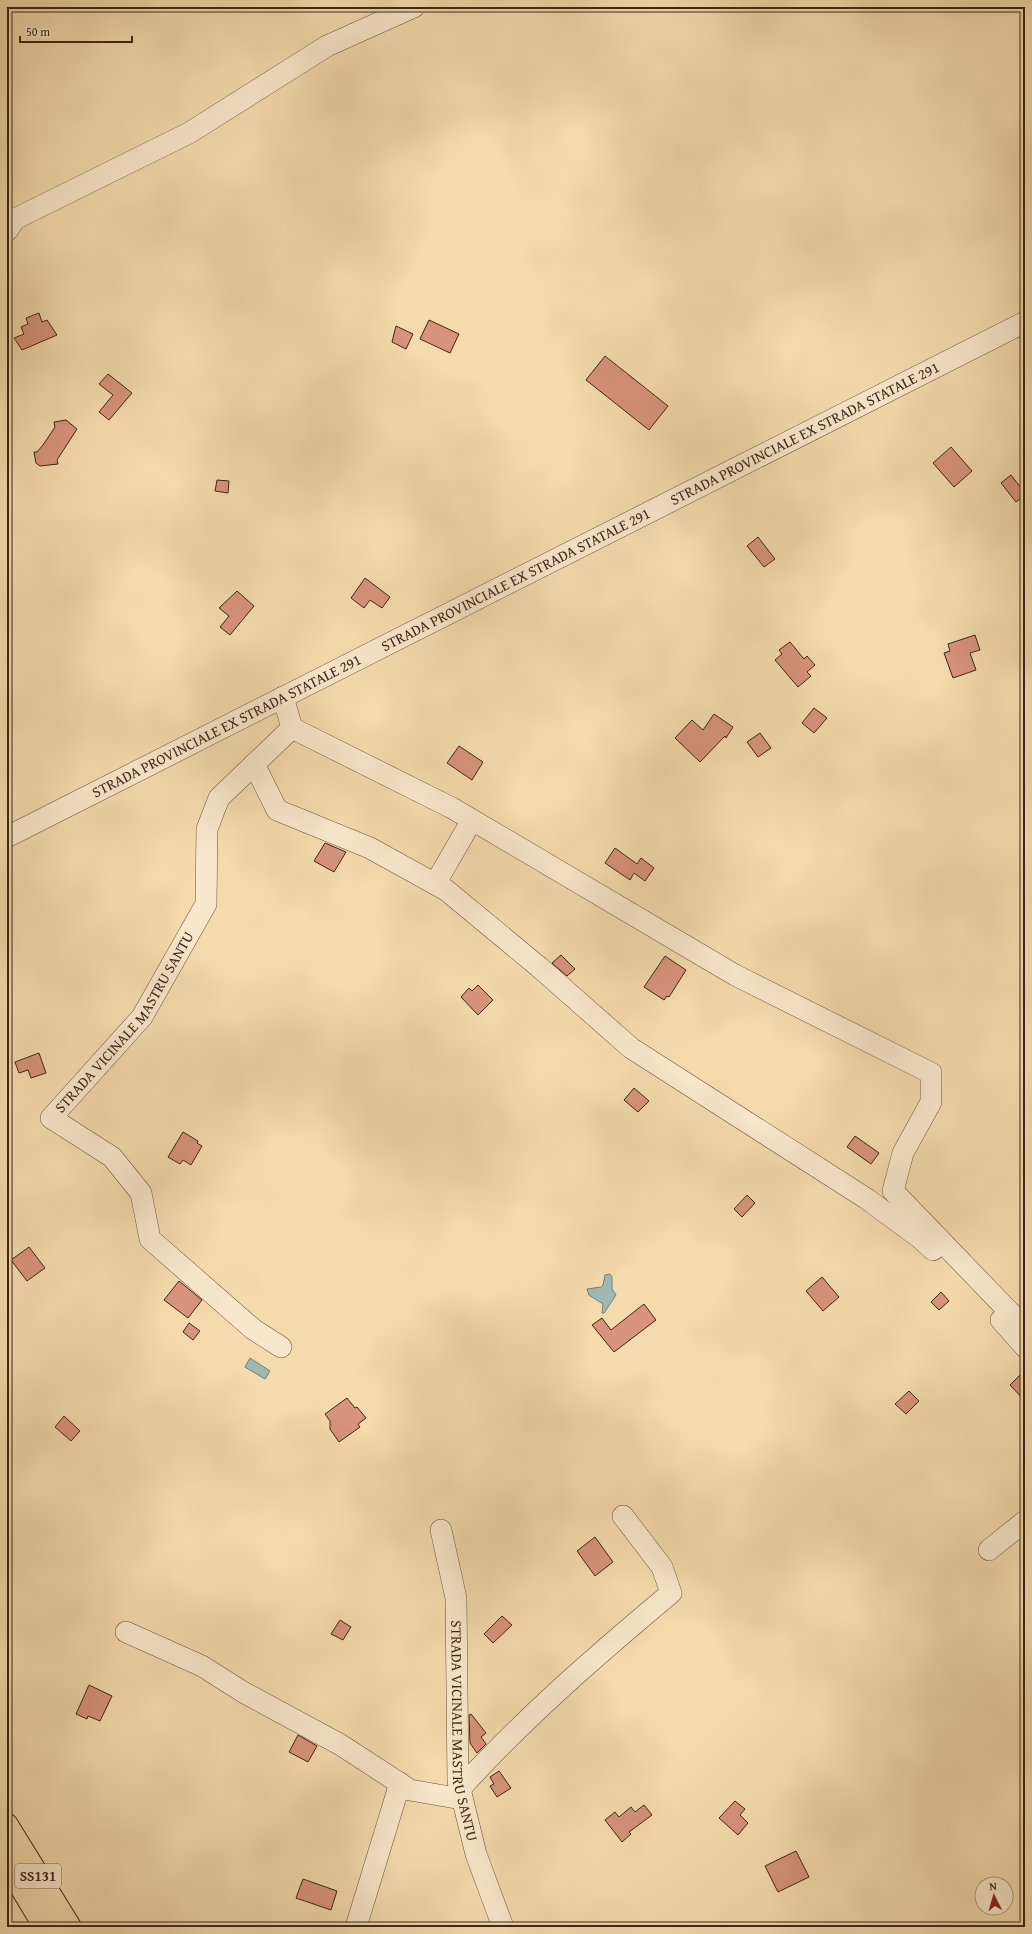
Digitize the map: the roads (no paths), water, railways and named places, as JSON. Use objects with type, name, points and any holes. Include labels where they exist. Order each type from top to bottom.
[{"type":"highway","name":"SS131","points":[[7,1825],[70,1927]]},
{"type":"highway","name":"SS131","points":[[7,1864],[45,1927]]},
{"type":"street","points":[[7,231],[15,219],[189,133],[327,46],[414,7]]},
{"type":"street","name":"STRADA PROVINCIALE EX STRADA STATALE 291","points":[[7,837],[1025,322]]},
{"type":"street","points":[[283,697],[292,728],[452,808],[735,975],[931,1073],[931,1102],[903,1153],[893,1191],[1025,1328]]},
{"type":"street","name":"STRADA VICINALE MASTRU SANTU","points":[[281,1347],[253,1329],[150,1239],[141,1193],[112,1157],[51,1118],[142,1017],[206,904],[207,829],[218,798],[292,728]]},
{"type":"street","points":[[254,764],[277,810],[370,848],[446,890],[539,967],[631,1048],[868,1199],[920,1238],[1025,1347]]},
{"type":"street","points":[[435,884],[472,820]]},
{"type":"street","points":[[126,1632],[202,1666],[243,1692],[341,1745],[410,1790],[461,1794],[486,1760],[600,1653],[671,1593],[662,1567],[623,1516]]},
{"type":"street","points":[[989,1550],[1025,1522]]},
{"type":"street","name":"STRADA VICINALE MASTRU SANTU","points":[[441,1530],[456,1598],[458,1781],[476,1854],[503,1927]]},
{"type":"street","points":[[356,1927],[400,1783]]},
{"type":"water","points":[[610,1274],[612,1277],[612,1289],[616,1295],[604,1313],[602,1313],[603,1304],[589,1295],[587,1289],[601,1287],[603,1285],[605,1275]]},
{"type":"water","points":[[250,1358],[270,1371],[265,1379],[245,1367]]}]
